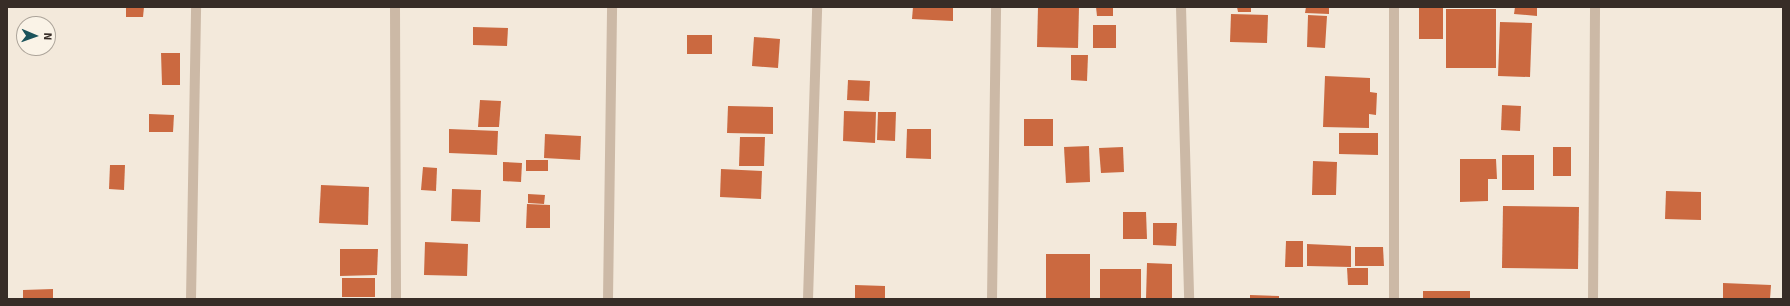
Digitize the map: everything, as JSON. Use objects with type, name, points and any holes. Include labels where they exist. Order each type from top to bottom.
[{"type":"street","points":[[191,299],[196,7]]},
{"type":"street","points":[[395,7],[396,299]]},
{"type":"street","points":[[608,299],[612,7]]},
{"type":"street","points":[[808,299],[816,7]]},
{"type":"street","points":[[992,299],[996,7]]},
{"type":"street","points":[[1181,7],[1190,299]]},
{"type":"street","points":[[1394,7],[1394,299]]},
{"type":"street","points":[[1592,299],[1595,7]]},
{"type":"building","points":[[126,7],[144,7],[143,17],[126,17]]},
{"type":"building","points":[[913,7],[953,7],[953,21],[912,19]]},
{"type":"building","points":[[1038,7],[1079,7],[1078,48],[1037,47]]},
{"type":"building","points":[[1096,7],[1113,7],[1113,16],[1097,16]]},
{"type":"building","points":[[1237,7],[1251,7],[1251,12],[1238,12]]},
{"type":"building","points":[[1306,7],[1329,7],[1329,14],[1305,13]]},
{"type":"building","points":[[1419,7],[1443,7],[1443,39],[1419,39]]},
{"type":"building","points":[[1515,7],[1537,7],[1537,16],[1514,14]]},
{"type":"building","points":[[1446,9],[1496,9],[1496,68],[1446,68]]},
{"type":"building","points":[[1231,14],[1268,15],[1267,43],[1230,42]]},
{"type":"building","points":[[1308,15],[1327,16],[1325,48],[1307,47]]},
{"type":"building","points":[[1500,22],[1532,23],[1530,77],[1498,76]]},
{"type":"building","points":[[1093,25],[1116,25],[1116,48],[1093,48]]},
{"type":"building","points":[[473,27],[508,28],[507,46],[473,45]]},
{"type":"building","points":[[687,35],[712,35],[712,54],[687,54]]},
{"type":"building","points":[[754,37],[780,39],[778,68],[752,66]]},
{"type":"building","points":[[161,53],[180,53],[180,85],[162,85]]},
{"type":"building","points":[[1071,55],[1088,55],[1087,81],[1071,80]]},
{"type":"building","points":[[1325,76],[1370,78],[1370,92],[1377,93],[1376,115],[1369,114],[1369,128],[1323,127]]},
{"type":"building","points":[[848,80],[870,81],[869,101],[847,100]]},
{"type":"building","points":[[480,100],[501,101],[499,127],[478,127]]},
{"type":"building","points":[[1502,105],[1521,106],[1520,131],[1501,130]]},
{"type":"building","points":[[728,106],[773,107],[773,134],[727,133]]},
{"type":"building","points":[[844,111],[876,112],[875,143],[843,141]]},
{"type":"building","points":[[878,112],[896,112],[895,141],[877,140]]},
{"type":"building","points":[[149,114],[174,115],[173,132],[149,132]]},
{"type":"building","points":[[1024,119],[1053,119],[1053,146],[1024,146]]},
{"type":"building","points":[[449,129],[498,131],[497,155],[449,153]]},
{"type":"building","points":[[907,129],[931,129],[931,159],[906,158]]},
{"type":"building","points":[[1339,133],[1378,133],[1378,155],[1339,154]]},
{"type":"building","points":[[545,134],[581,136],[580,160],[544,158]]},
{"type":"building","points":[[740,137],[765,137],[764,166],[739,166]]},
{"type":"building","points":[[1089,146],[1090,182],[1066,183],[1064,147]]},
{"type":"building","points":[[1123,147],[1124,172],[1101,173],[1099,148]]},
{"type":"building","points":[[1553,147],[1571,147],[1571,176],[1553,176]]},
{"type":"building","points":[[1502,155],[1534,155],[1534,190],[1502,190]]},
{"type":"building","points":[[1460,159],[1496,159],[1497,179],[1488,179],[1488,201],[1460,202]]},
{"type":"building","points":[[526,160],[548,160],[548,171],[526,171]]},
{"type":"building","points":[[1313,161],[1337,162],[1336,195],[1312,195]]},
{"type":"building","points":[[503,162],[522,163],[521,182],[503,181]]},
{"type":"building","points":[[110,165],[125,165],[124,190],[109,189]]},
{"type":"building","points":[[423,167],[437,168],[436,191],[421,190]]},
{"type":"building","points":[[721,169],[762,171],[761,199],[720,197]]},
{"type":"building","points":[[321,185],[369,187],[368,225],[319,223]]},
{"type":"building","points":[[452,189],[481,190],[480,222],[451,221]]},
{"type":"building","points":[[1666,191],[1701,192],[1701,220],[1665,219]]},
{"type":"building","points":[[528,194],[545,195],[544,204],[528,203]]},
{"type":"building","points":[[527,204],[550,205],[550,228],[526,228]]},
{"type":"building","points":[[1503,206],[1579,207],[1578,269],[1502,268]]},
{"type":"building","points":[[1123,212],[1146,212],[1147,239],[1123,239]]},
{"type":"building","points":[[1153,223],[1177,223],[1176,246],[1153,245]]},
{"type":"building","points":[[1286,241],[1303,241],[1303,267],[1285,267]]},
{"type":"building","points":[[425,242],[468,244],[467,276],[424,275]]},
{"type":"building","points":[[1307,244],[1351,246],[1351,267],[1307,266]]},
{"type":"building","points":[[1355,247],[1383,247],[1384,266],[1355,266]]},
{"type":"building","points":[[340,249],[378,249],[377,275],[340,276]]},
{"type":"building","points":[[1046,254],[1090,254],[1090,299],[1046,299]]},
{"type":"building","points":[[1147,263],[1172,264],[1172,299],[1146,299]]},
{"type":"building","points":[[1347,268],[1368,268],[1368,285],[1348,285]]},
{"type":"building","points":[[1100,269],[1141,269],[1141,299],[1100,299]]},
{"type":"building","points":[[342,278],[375,278],[375,297],[342,297]]},
{"type":"building","points":[[1723,283],[1771,285],[1770,299],[1723,299]]},
{"type":"building","points":[[855,285],[885,286],[885,299],[855,299]]},
{"type":"building","points":[[53,289],[53,299],[23,299],[23,290]]},
{"type":"building","points":[[1423,291],[1470,291],[1470,299],[1423,299]]},
{"type":"building","points":[[1250,295],[1279,296],[1279,299],[1250,299]]}]
